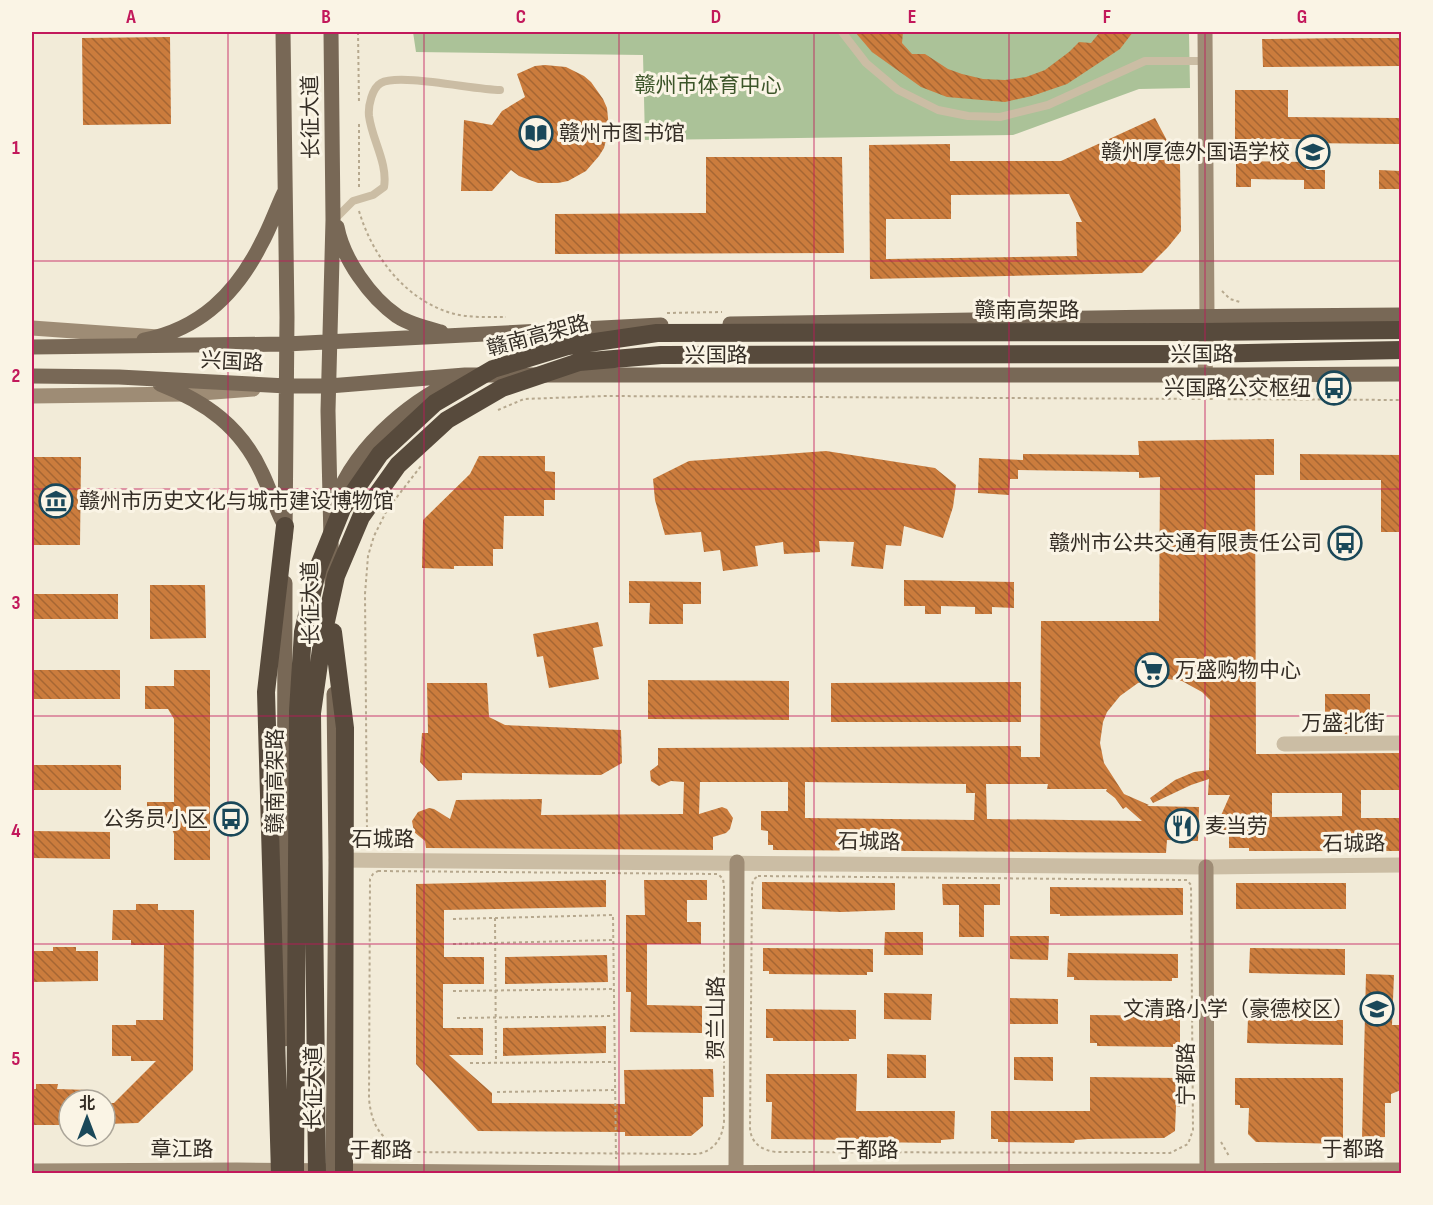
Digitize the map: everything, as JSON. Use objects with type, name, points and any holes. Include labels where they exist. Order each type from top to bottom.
[{"type":"highway","name":"赣南高架路","points":[[286,1173],[298,711],[303,632],[318,568],[342,509],[380,454],[435,403],[493,369],[568,346],[657,333],[1401,330]]},
{"type":"highway","name":"赣南高架路","points":[[332,1173],[312,712],[323,635],[336,576],[361,517],[398,465],[447,420],[502,388],[579,362],[661,355],[1187,354],[1401,350]]},
{"type":"highway","points":[[285,526],[266,692],[286,1173]]},
{"type":"highway","points":[[332,1173],[345,728],[333,632]]},
{"type":"main road","name":"长征大道","points":[[283,32],[287,386],[285,526]]},
{"type":"main road","name":"长征大道","points":[[331,32],[334,220],[329,386],[336,860],[332,1173]]},
{"type":"main road","points":[[118,347],[159,337],[188,326],[213,309],[252,261],[285,192]]},
{"type":"main road","points":[[334,220],[348,260],[379,299],[398,316],[414,324],[448,333],[482,335]]},
{"type":"main road","name":"兴国路","points":[[32,347],[286,344],[658,325],[1401,315]]},
{"type":"main road","name":"兴国路","points":[[32,376],[119,377],[329,386],[465,375],[1401,374]]},
{"type":"main road","points":[[330,522],[334,504],[342,486],[364,452],[377,437],[426,395],[465,375]]},
{"type":"main road","points":[[119,377],[135,377],[153,381],[188,394],[218,415],[243,441],[262,471],[274,505],[285,526]]},
{"type":"street","points":[[1205,32],[1207,316],[1205,375]]},
{"type":"street","points":[[32,328],[286,344]]},
{"type":"street","points":[[32,396],[188,394],[287,386]]},
{"type":"street","name":"万盛北街","points":[[1284,744],[1401,743]]},
{"type":"street","name":"石城路","points":[[336,860],[1206,867],[1401,865]]},
{"type":"street","name":"贺兰山路","points":[[736,1172],[737,862]]},
{"type":"street","name":"宁都路","points":[[1206,867],[1207,1172]]},
{"type":"street","name":"章江路","points":[[32,1171],[189,1169],[332,1173]]},
{"type":"street","name":"于都路","points":[[332,1173],[1401,1170]]},
{"type":"lane","points":[[842,32],[866,63],[898,90],[938,110],[968,116],[1000,117],[1048,105],[1146,61],[1205,61]]},
{"type":"lane","points":[[334,220],[353,201],[373,195],[384,187],[386,176],[369,114],[375,88],[383,81],[405,79],[500,90]]},
{"type":"path","points":[[358,32],[358,103]]},
{"type":"path","points":[[359,115],[359,210],[365,231],[381,261],[407,288],[428,303],[452,313],[516,318]]},
{"type":"path","points":[[1221,285],[1222,292],[1230,299],[1242,302]]},
{"type":"path","points":[[657,313],[728,312]]},
{"type":"path","points":[[492,412],[524,399],[605,396],[1401,400]]},
{"type":"path","points":[[370,848],[367,832],[365,594],[368,556],[374,536],[388,508],[423,464]]},
{"type":"path","points":[[378,871],[710,873],[718,874],[723,879],[723,1131],[716,1145],[708,1152],[698,1154],[616,1153],[407,1152],[394,1146],[385,1138],[375,1126],[370,1114],[369,1099],[370,879],[373,874],[378,871]]},
{"type":"path","points":[[758,876],[1181,878],[1187,880],[1191,885],[1193,1130],[1191,1138],[1182,1149],[1170,1153],[776,1152],[765,1150],[756,1143],[751,1136],[750,1128],[752,887],[753,879],[758,876]]},
{"type":"path","points":[[453,919],[614,915],[616,1173]]},
{"type":"path","points":[[495,918],[496,1063]]},
{"type":"path","points":[[453,944],[614,940]]},
{"type":"path","points":[[453,991],[614,989]]},
{"type":"path","points":[[457,1018],[614,1016]]},
{"type":"path","points":[[470,1064],[615,1062]]},
{"type":"path","points":[[497,1092],[615,1090]]},
{"type":"green space","name":"赣州市体育中心","points":[[413,32],[1189,32],[1190,88],[1139,89],[1013,135],[645,140],[643,55],[416,52]]},
{"type":"building","points":[[855,32],[903,32],[902,43],[912,54],[925,54],[948,69],[962,74],[983,79],[1005,80],[1026,77],[1045,70],[1079,42],[1091,43],[1100,32],[1133,32],[1120,49],[1067,84],[1005,102],[947,97],[921,87],[872,52]]},
{"type":"building","points":[[170,37],[171,124],[83,125],[82,38]]},
{"type":"building","points":[[1401,38],[1401,66],[1263,67],[1262,39]]},
{"type":"building","name":"赣州市图书馆","points":[[535,66],[566,67],[584,76],[603,99],[607,108],[609,128],[604,148],[599,156],[586,171],[568,181],[538,183],[519,176],[511,170],[492,191],[461,191],[464,120],[492,125],[502,111],[525,97],[517,74]]},
{"type":"building","points":[[1235,90],[1288,90],[1288,117],[1399,118],[1399,144],[1301,143],[1301,139],[1235,139]]},
{"type":"building","points":[[1155,118],[1180,165],[1181,231],[1142,273],[870,279],[869,145],[950,144],[950,161],[1061,161]],"holes":[[[1069,194],[1082,222],[1076,222],[1077,256],[886,259],[886,219],[951,219],[951,195]]]},
{"type":"building","points":[[706,157],[842,157],[844,253],[555,254],[555,214],[706,213]]},
{"type":"building","points":[[1236,161],[1306,162],[1306,170],[1325,170],[1325,189],[1304,189],[1304,180],[1251,179],[1251,187],[1236,187]]},
{"type":"building","points":[[1379,170],[1401,171],[1400,189],[1379,189]]},
{"type":"building","name":"万盛购物中心","points":[[1274,439],[1274,475],[1255,475],[1256,754],[1401,753],[1401,790],[1361,790],[1361,818],[1401,818],[1401,851],[1249,851],[1249,848],[1229,848],[1229,834],[1224,831],[1219,820],[1230,795],[1208,795],[1209,779],[1153,803],[1150,798],[1175,780],[1194,772],[1209,770],[1210,700],[1202,692],[1182,681],[1160,678],[1138,683],[1120,696],[1107,712],[1100,743],[1104,763],[1124,794],[1149,805],[1147,806],[1199,807],[1198,841],[1167,840],[1166,853],[773,850],[773,845],[768,845],[768,831],[761,830],[761,811],[788,811],[788,782],[700,782],[699,814],[722,807],[727,809],[733,818],[730,829],[726,833],[713,837],[713,850],[426,848],[425,841],[414,832],[412,821],[418,812],[429,808],[434,809],[450,819],[456,800],[542,799],[541,815],[683,814],[684,782],[671,781],[659,786],[651,781],[650,771],[658,765],[658,748],[1021,746],[1021,757],[1040,757],[1041,621],[1159,621],[1160,477],[1139,478],[1139,472],[1018,470],[1018,479],[1010,479],[1009,495],[978,493],[979,458],[1023,460],[1023,454],[1139,455],[1138,441]],"holes":[[[805,782],[966,784],[966,793],[975,793],[974,820],[805,818]],[[986,784],[1048,784],[1047,789],[1107,789],[1106,791],[1123,809],[1126,807],[1142,821],[987,819]],[[1272,793],[1342,793],[1342,816],[1272,817]]]},
{"type":"building","points":[[826,451],[935,468],[956,485],[953,507],[943,538],[904,526],[901,546],[886,545],[883,569],[851,566],[854,542],[819,541],[820,552],[784,554],[783,542],[755,546],[758,566],[723,571],[720,550],[704,552],[701,532],[665,535],[655,500],[653,479],[689,461]]},
{"type":"building","points":[[1300,454],[1401,455],[1401,532],[1381,532],[1381,480],[1300,480]]},
{"type":"building","points":[[479,456],[545,456],[545,471],[555,472],[555,500],[544,500],[544,516],[504,516],[503,549],[493,549],[493,566],[454,566],[454,569],[422,568],[423,520],[470,474]]},
{"type":"building","name":"赣州市历史文化与城市建设博物馆","points":[[32,457],[81,457],[80,545],[32,545]]},
{"type":"building","points":[[904,580],[1014,582],[1014,608],[992,607],[992,614],[975,614],[975,607],[941,606],[941,614],[925,614],[925,606],[904,606]]},
{"type":"building","points":[[629,581],[701,582],[701,604],[683,604],[683,624],[649,624],[650,603],[629,603]]},
{"type":"building","points":[[150,585],[205,585],[206,638],[150,639]]},
{"type":"building","points":[[32,594],[118,594],[118,619],[32,619]]},
{"type":"building","points":[[598,622],[603,646],[593,648],[599,679],[549,688],[543,656],[537,657],[533,634]]},
{"type":"building","points":[[32,670],[120,670],[120,699],[32,699]]},
{"type":"building","points":[[174,670],[210,670],[210,860],[174,860],[174,834],[170,825],[147,825],[147,802],[174,802],[174,719],[168,709],[145,709],[145,686],[174,686]]},
{"type":"building","points":[[648,680],[789,681],[789,720],[648,719]]},
{"type":"building","points":[[1021,682],[1021,722],[831,722],[831,683]]},
{"type":"building","points":[[427,683],[487,683],[489,717],[505,725],[621,730],[622,763],[601,775],[462,773],[462,780],[438,781],[420,762],[422,733],[428,733]]},
{"type":"building","points":[[1325,694],[1370,694],[1370,734],[1325,734]]},
{"type":"building","points":[[32,765],[121,765],[121,790],[32,790]]},
{"type":"building","points":[[32,831],[110,832],[110,859],[32,858]]},
{"type":"building","points":[[606,880],[606,907],[444,910],[444,957],[484,957],[484,984],[443,984],[443,1028],[483,1028],[483,1055],[449,1055],[492,1093],[492,1103],[625,1104],[624,1070],[713,1069],[714,1097],[703,1097],[703,1126],[691,1136],[625,1136],[625,1132],[478,1131],[416,1064],[416,884]]},
{"type":"building","points":[[644,880],[707,880],[707,900],[687,900],[687,922],[701,922],[701,944],[647,944],[647,1005],[702,1006],[702,1033],[630,1032],[631,992],[626,992],[626,915],[645,915]]},
{"type":"building","points":[[762,882],[895,883],[895,910],[841,912],[762,909]]},
{"type":"building","points":[[1236,883],[1346,883],[1346,909],[1236,909]]},
{"type":"building","points":[[942,884],[1000,884],[1000,905],[984,905],[984,937],[959,937],[959,905],[943,905]]},
{"type":"building","points":[[1050,887],[1183,888],[1183,915],[1060,916],[1060,914],[1050,914]]},
{"type":"building","points":[[136,904],[158,904],[158,910],[194,910],[193,1070],[138,1123],[117,1124],[117,1100],[156,1061],[131,1061],[131,1056],[112,1056],[112,1025],[136,1025],[136,1020],[163,1020],[164,945],[131,945],[131,940],[112,940],[113,910],[136,910]]},
{"type":"building","points":[[885,932],[923,932],[923,955],[884,955]]},
{"type":"building","points":[[1010,936],[1049,936],[1048,960],[1010,959]]},
{"type":"building","points":[[53,947],[76,947],[76,951],[98,951],[98,981],[32,982],[32,951],[53,951]]},
{"type":"building","points":[[763,948],[873,949],[873,972],[867,972],[867,975],[769,974],[769,971],[763,971]]},
{"type":"building","points":[[1250,948],[1345,949],[1345,975],[1249,973]]},
{"type":"building","points":[[1068,953],[1178,954],[1178,978],[1172,978],[1172,981],[1074,980],[1074,977],[1067,977]]},
{"type":"building","points":[[607,955],[608,982],[505,984],[505,957]]},
{"type":"building","points":[[1366,974],[1394,975],[1392,1025],[1401,1025],[1401,1090],[1391,1094],[1391,1103],[1385,1103],[1385,1137],[1362,1138]]},
{"type":"building","points":[[884,993],[932,994],[931,1020],[884,1019]]},
{"type":"building","points":[[1010,998],[1058,999],[1058,1024],[1010,1024]]},
{"type":"building","points":[[766,1009],[856,1010],[856,1039],[849,1039],[849,1041],[773,1041],[773,1038],[766,1038]]},
{"type":"building","points":[[1090,1015],[1180,1016],[1180,1044],[1173,1044],[1173,1047],[1097,1046],[1097,1043],[1090,1043]]},
{"type":"building","points":[[1248,1018],[1343,1020],[1343,1045],[1247,1043]]},
{"type":"building","points":[[606,1026],[606,1053],[503,1056],[503,1028]]},
{"type":"building","points":[[887,1054],[926,1055],[926,1078],[887,1078]]},
{"type":"building","points":[[1014,1057],[1053,1057],[1053,1081],[1014,1080]]},
{"type":"building","points":[[766,1074],[857,1074],[856,1111],[955,1111],[954,1139],[941,1140],[941,1143],[771,1139],[772,1102],[766,1102]]},
{"type":"building","points":[[1090,1077],[1180,1078],[1180,1107],[1176,1106],[1175,1131],[1164,1138],[1088,1139],[1075,1140],[1074,1143],[998,1142],[998,1139],[991,1139],[991,1111],[1090,1111]]},
{"type":"building","points":[[1235,1078],[1343,1078],[1343,1144],[1256,1142],[1248,1134],[1249,1108],[1240,1108],[1240,1105],[1235,1105]]},
{"type":"building","points":[[36,1084],[58,1084],[57,1125],[32,1125],[32,1089],[36,1089]]},
{"type":"place","name":"赣州市图书馆","points":[[536,133]]},
{"type":"place","name":"赣州厚德外国语学校","points":[[1313,152]]},
{"type":"place","name":"兴国路公交枢纽","points":[[1334,388]]},
{"type":"place","name":"赣州市历史文化与城市建设博物馆","points":[[56,501]]},
{"type":"place","name":"赣州市公共交通有限责任公司","points":[[1345,543]]},
{"type":"place","name":"万盛购物中心","points":[[1152,670]]},
{"type":"place","name":"公务员小区","points":[[231,819]]},
{"type":"place","name":"麦当劳","points":[[1182,826]]},
{"type":"place","name":"文清路小学（豪德校区）","points":[[1377,1009]]}]
